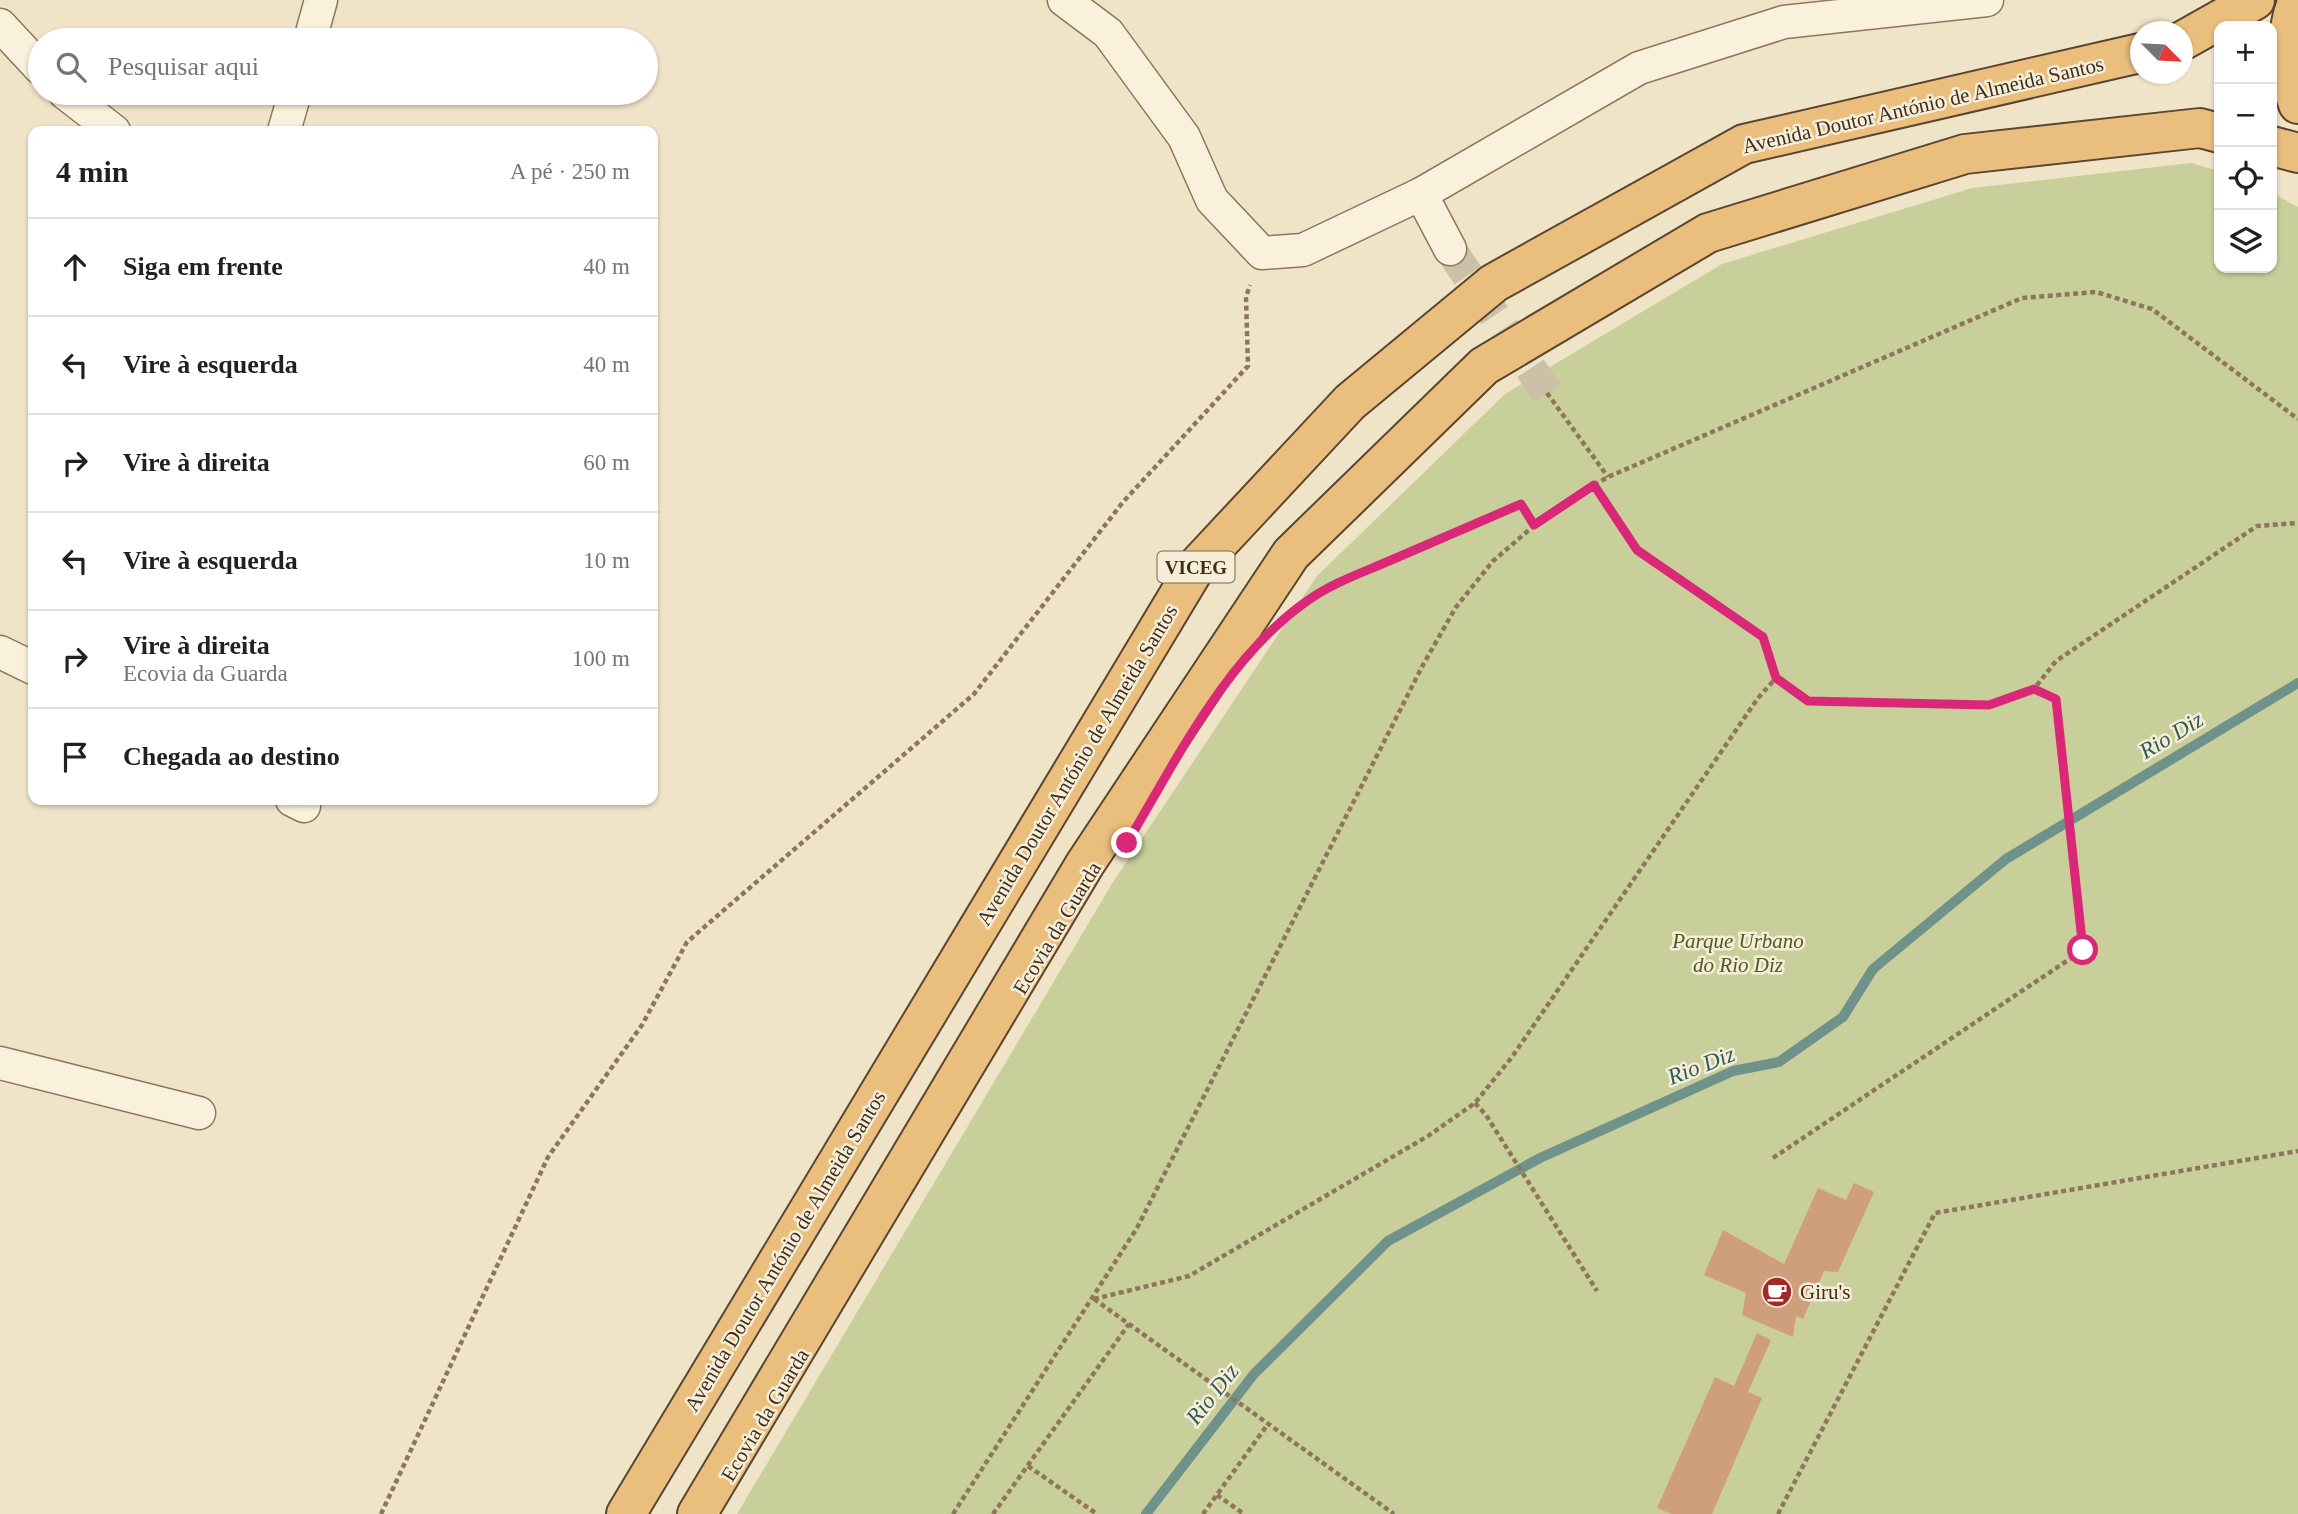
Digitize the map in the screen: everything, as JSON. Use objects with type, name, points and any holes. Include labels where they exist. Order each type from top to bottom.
[{"type":"highway","points":[[2193,35],[2255,0]]},
{"type":"highway","points":[[2298,0],[2288,47],[2292,90],[2298,104]]},
{"type":"highway","name":"Avenida Doutor António de Almeida Santos","points":[[626,1514],[1195,568],[1350,402],[1494,283],[1744,144],[2130,55]]},
{"type":"highway","name":"VICEG","points":[[697,1514],[1085,864],[1291,554],[1484,366],[1708,233],[1965,154],[2200,128],[2214,132]]},
{"type":"highway","points":[[2276,147],[2298,153]]},
{"type":"street","points":[[313,28],[321,0]]},
{"type":"street","points":[[1064,0],[1108,33],[1184,138],[1212,200],[1262,253],[1303,250],[1421,194],[1639,68],[1784,22],[1987,0]]},
{"type":"street","points":[[0,25],[28,55]]},
{"type":"street","points":[[80,105],[108,126]]},
{"type":"street","points":[[285,126],[292,105]]},
{"type":"street","points":[[1421,194],[1450,249]]},
{"type":"street","points":[[0,652],[28,666]]},
{"type":"street","points":[[0,1063],[198,1113]]},
{"type":"path","points":[[381,1514],[548,1157],[642,1025],[687,942],[974,694],[1124,502],[1248,366],[1246,297],[1262,253]]},
{"type":"path","points":[[953,1514],[1138,1228],[1456,607],[1493,561],[1534,525],[1608,477],[2022,298],[2096,292],[2152,309],[2298,419]]},
{"type":"path","points":[[1547,393],[1608,477]]},
{"type":"path","points":[[1594,485],[1637,550],[1763,637],[1776,678],[1808,701],[1989,705],[2034,689],[2056,661],[2257,526],[2298,523]]},
{"type":"path","points":[[1301,606],[1339,583],[1521,504],[1534,525]]},
{"type":"path","points":[[1093,1299],[1189,1276],[1428,1136],[1475,1103],[1512,1057],[1758,698],[1776,678]]},
{"type":"path","points":[[1773,1158],[2083,950],[2056,699],[2034,689]]},
{"type":"path","points":[[1475,1103],[1486,1115],[1597,1291]]},
{"type":"path","points":[[1777,1514],[1935,1213],[2298,1151]]},
{"type":"path","points":[[1093,1299],[1394,1514]]},
{"type":"path","points":[[993,1514],[1129,1324]]},
{"type":"path","points":[[1203,1514],[1268,1424]]},
{"type":"path","points":[[1028,1466],[1097,1514]]},
{"type":"path","points":[[1217,1495],[1244,1514]]},
{"type":"green space","name":"Parque Urbano do Rio Diz","points":[[2191,163],[2214,170],[2214,273],[2277,273],[2277,196],[2298,207],[2298,1514],[737,1514],[1113,882],[1317,576],[1505,394],[1722,264],[1972,188]]},
{"type":"building","points":[[1854,1183],[1874,1192],[1838,1272],[1824,1271],[1803,1319],[1796,1316],[1793,1337],[1742,1315],[1746,1293],[1704,1275],[1723,1230],[1784,1264],[1818,1188],[1846,1200]]},
{"type":"building","points":[[1757,1333],[1771,1340],[1748,1392],[1762,1398],[1712,1514],[1672,1514],[1657,1508],[1715,1377],[1734,1386]]},
{"type":"waterway","name":"Rio Diz","points":[[1146,1514],[1254,1374],[1388,1241],[1540,1158],[1733,1071],[1779,1062],[1843,1017],[1873,969],[2006,859],[2298,683]]},
{"type":"tunnel","points":[[1450,249],[1547,393]]},
{"type":"place","name":"Giru's","points":[[1777,1292]]},
{"type":"route","points":[[1127,843],[1220,693],[1242,663],[1283,619],[1310,599],[1339,583],[1521,504],[1534,525],[1594,485],[1637,550],[1763,637],[1776,678],[1808,701],[1989,705],[2034,689],[2056,699],[2083,950]]}]
